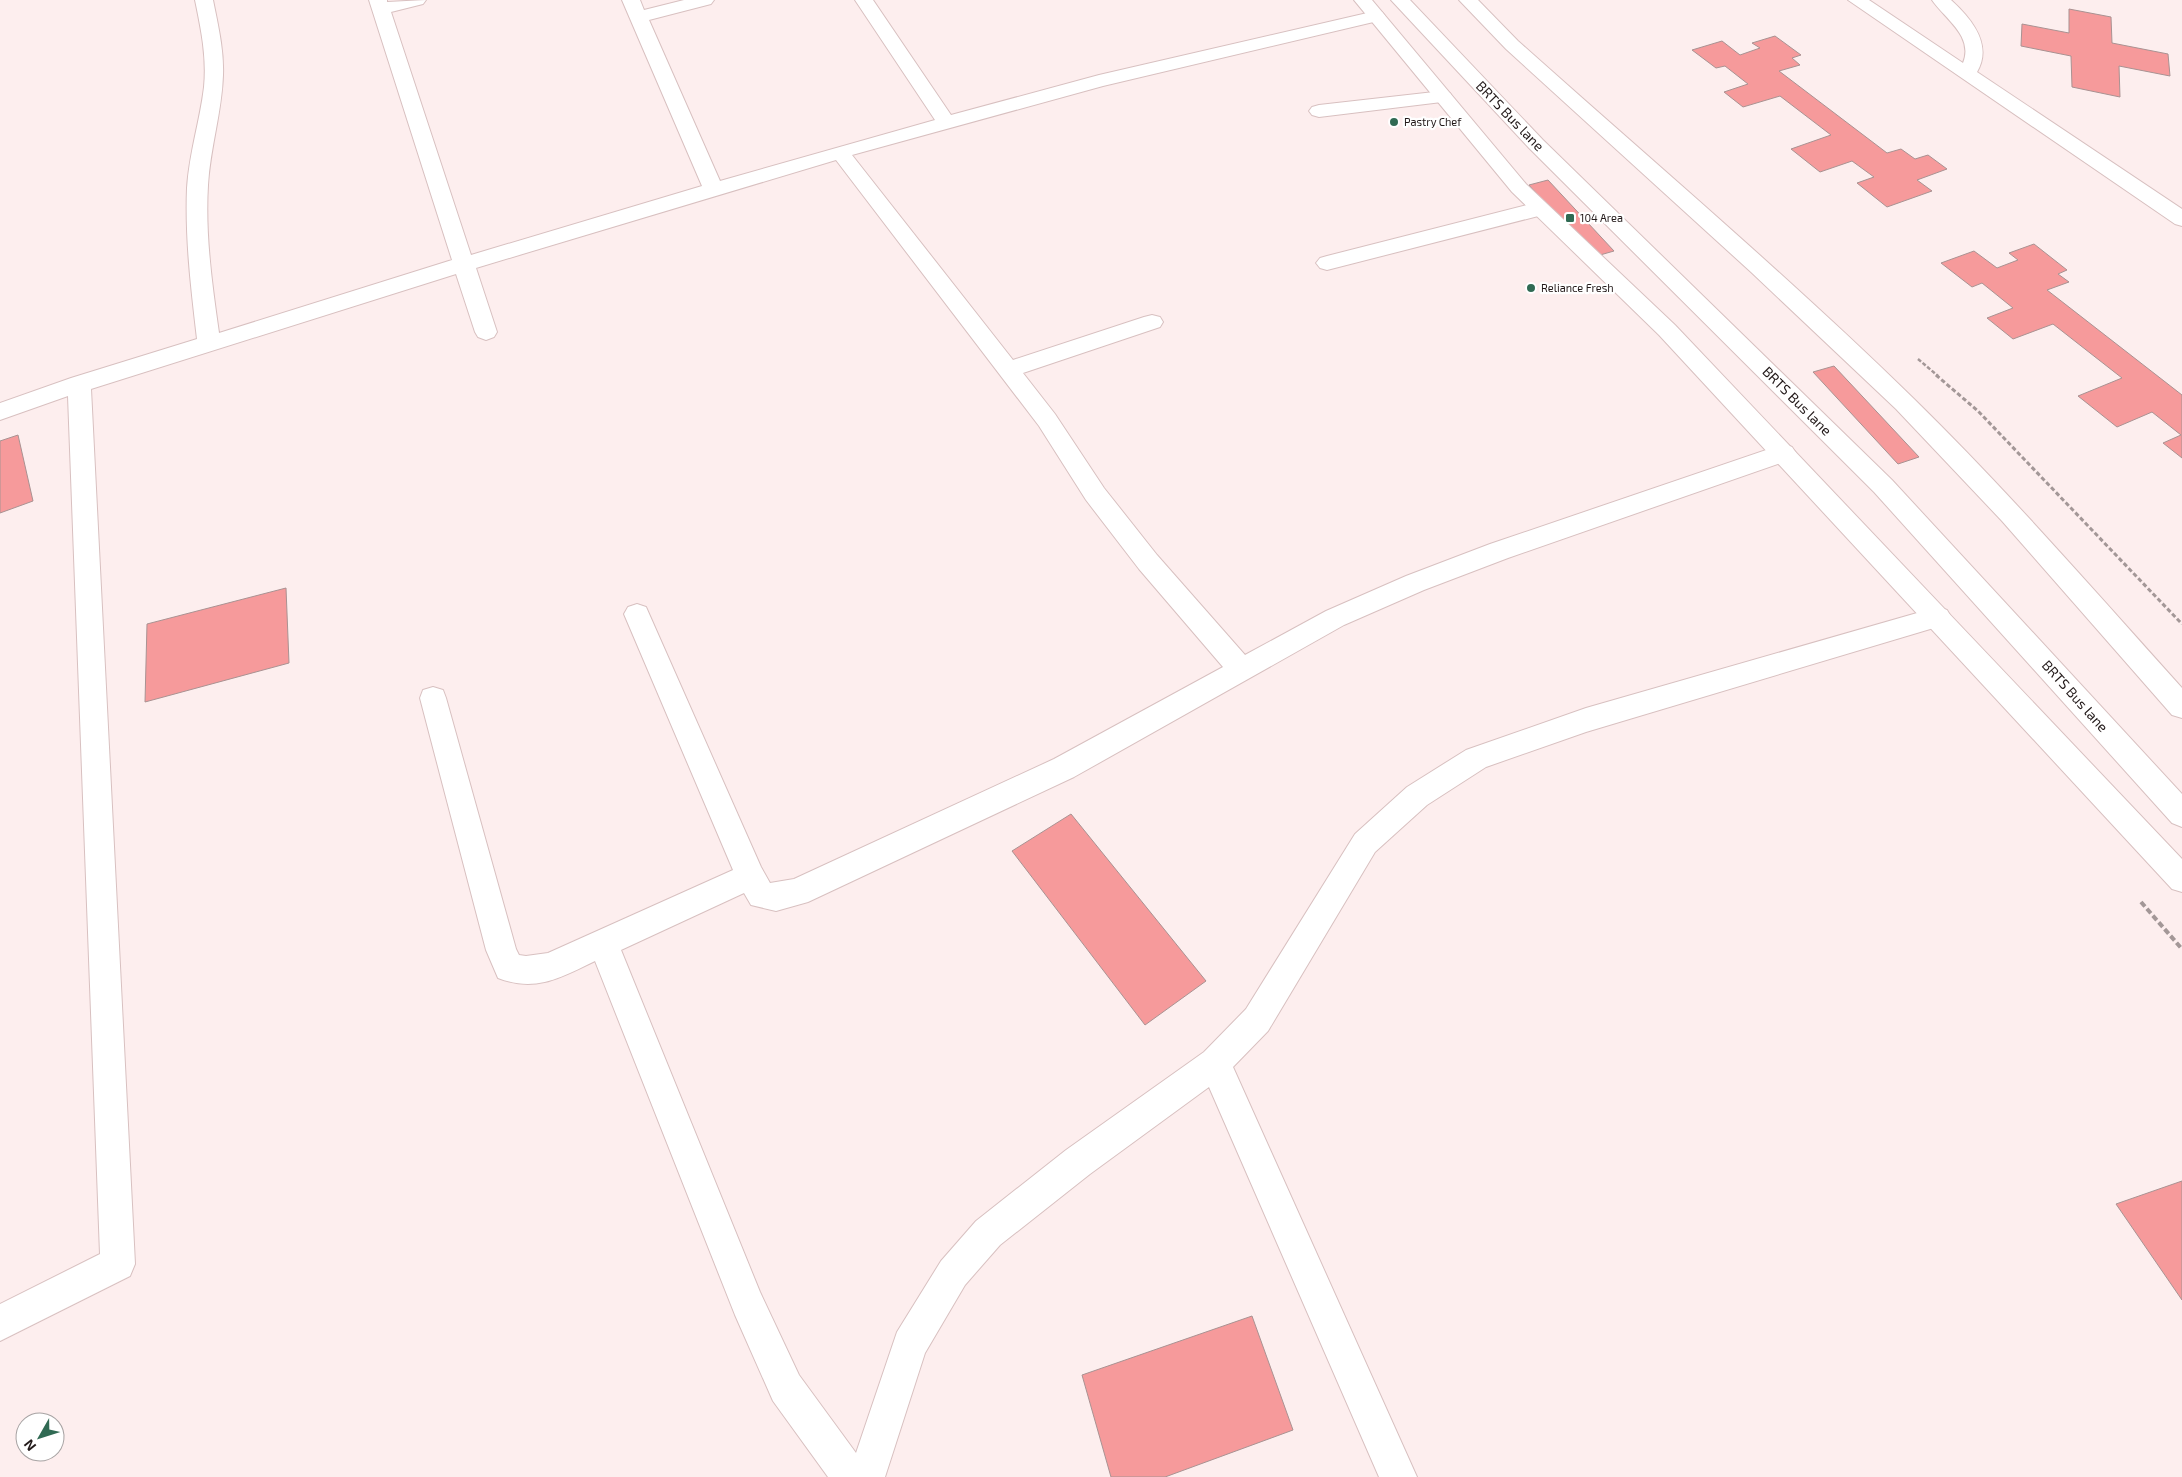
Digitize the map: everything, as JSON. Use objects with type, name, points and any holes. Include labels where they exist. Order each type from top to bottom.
[{"type":"street","points":[[204,0],[213,45],[214,75],[199,164],[196,211],[199,265],[208,343]]},
{"type":"street","points":[[417,0],[379,4],[486,332]]},
{"type":"street","points":[[705,0],[635,8],[714,190]]},
{"type":"street","points":[[864,0],[948,123]]},
{"type":"street","name":"BRTS Bus lane","points":[[1400,0],[1536,144],[1883,486],[2182,814]]},
{"type":"street","points":[[1468,0],[1512,45],[1903,403],[2007,510],[2182,707]]},
{"type":"street","points":[[1857,0],[2182,219]]},
{"type":"street","points":[[1941,0],[1952,9],[1974,42],[1975,58],[1967,74]]},
{"type":"street","points":[[0,412],[79,384],[208,343],[464,264],[840,152],[1369,8],[1539,209],[1666,330],[1784,453],[2182,879]]},
{"type":"street","points":[[1318,111],[1443,97]]},
{"type":"street","points":[[840,152],[1047,420],[1095,494],[1142,554],[1242,670]]},
{"type":"street","points":[[1327,263],[1539,209]]},
{"type":"street","points":[[1008,370],[1152,322]]},
{"type":"street","points":[[0,1323],[118,1264],[79,384]]},
{"type":"street","points":[[637,614],[750,876],[761,895],[776,897],[798,892],[1064,768],[1335,618],[1415,583],[1499,551],[1784,453]]},
{"type":"street","points":[[866,1477],[910,1345],[953,1274],[988,1233],[1078,1162],[1215,1063],[1257,1020],[1365,843],[1417,796],[1476,758],[1586,720],[1938,618]]},
{"type":"street","points":[[433,698],[501,950],[510,968],[526,971],[550,967],[750,876]]},
{"type":"street","points":[[603,942],[747,1303],[786,1388],[816,1432],[851,1477]]},
{"type":"street","points":[[1215,1063],[1398,1477]]},
{"type":"building","points":[[2069,9],[2111,17],[2112,43],[2168,54],[2170,76],[2119,66],[2120,97],[2072,87],[2071,56],[2021,46],[2022,24],[2069,33]]},
{"type":"building","points":[[1775,36],[1801,55],[1792,58],[1800,65],[1779,71],[1887,153],[1901,149],[1915,159],[1928,155],[1947,169],[1917,180],[1932,191],[1887,207],[1857,183],[1874,177],[1852,161],[1820,172],[1791,149],[1831,135],[1780,96],[1743,107],[1724,92],[1748,84],[1725,66],[1716,68],[1692,50],[1722,41],[1740,55],[1760,48],[1752,43]]},
{"type":"building","points":[[1548,180],[1614,251],[1593,257],[1529,185]]},
{"type":"building","points":[[2034,244],[2067,270],[2058,274],[2069,282],[2047,290],[2182,395],[2182,458],[2163,443],[2181,435],[2152,412],[2117,427],[2078,396],[2122,378],[2053,324],[2013,339],[1987,318],[2013,308],[1982,283],[1972,287],[1941,263],[1974,251],[1997,268],[2018,260],[2009,253]]},
{"type":"building","points":[[1834,366],[1919,457],[1898,464],[1813,372]]},
{"type":"building","points":[[18,435],[33,501],[0,513],[0,441]]},
{"type":"building","points":[[286,588],[289,663],[145,702],[147,624]]},
{"type":"building","points":[[1071,814],[1206,981],[1145,1025],[1012,851]]},
{"type":"building","points":[[2182,1181],[2182,1300],[2116,1204]]},
{"type":"building","points":[[1252,1316],[1293,1430],[1165,1477],[1111,1477],[1082,1375]]},
{"type":"place","name":"Pastry Chef","points":[[1394,122]]},
{"type":"place","name":"104 Area","points":[[1570,218]]},
{"type":"place","name":"Reliance Fresh","points":[[1531,288]]}]
